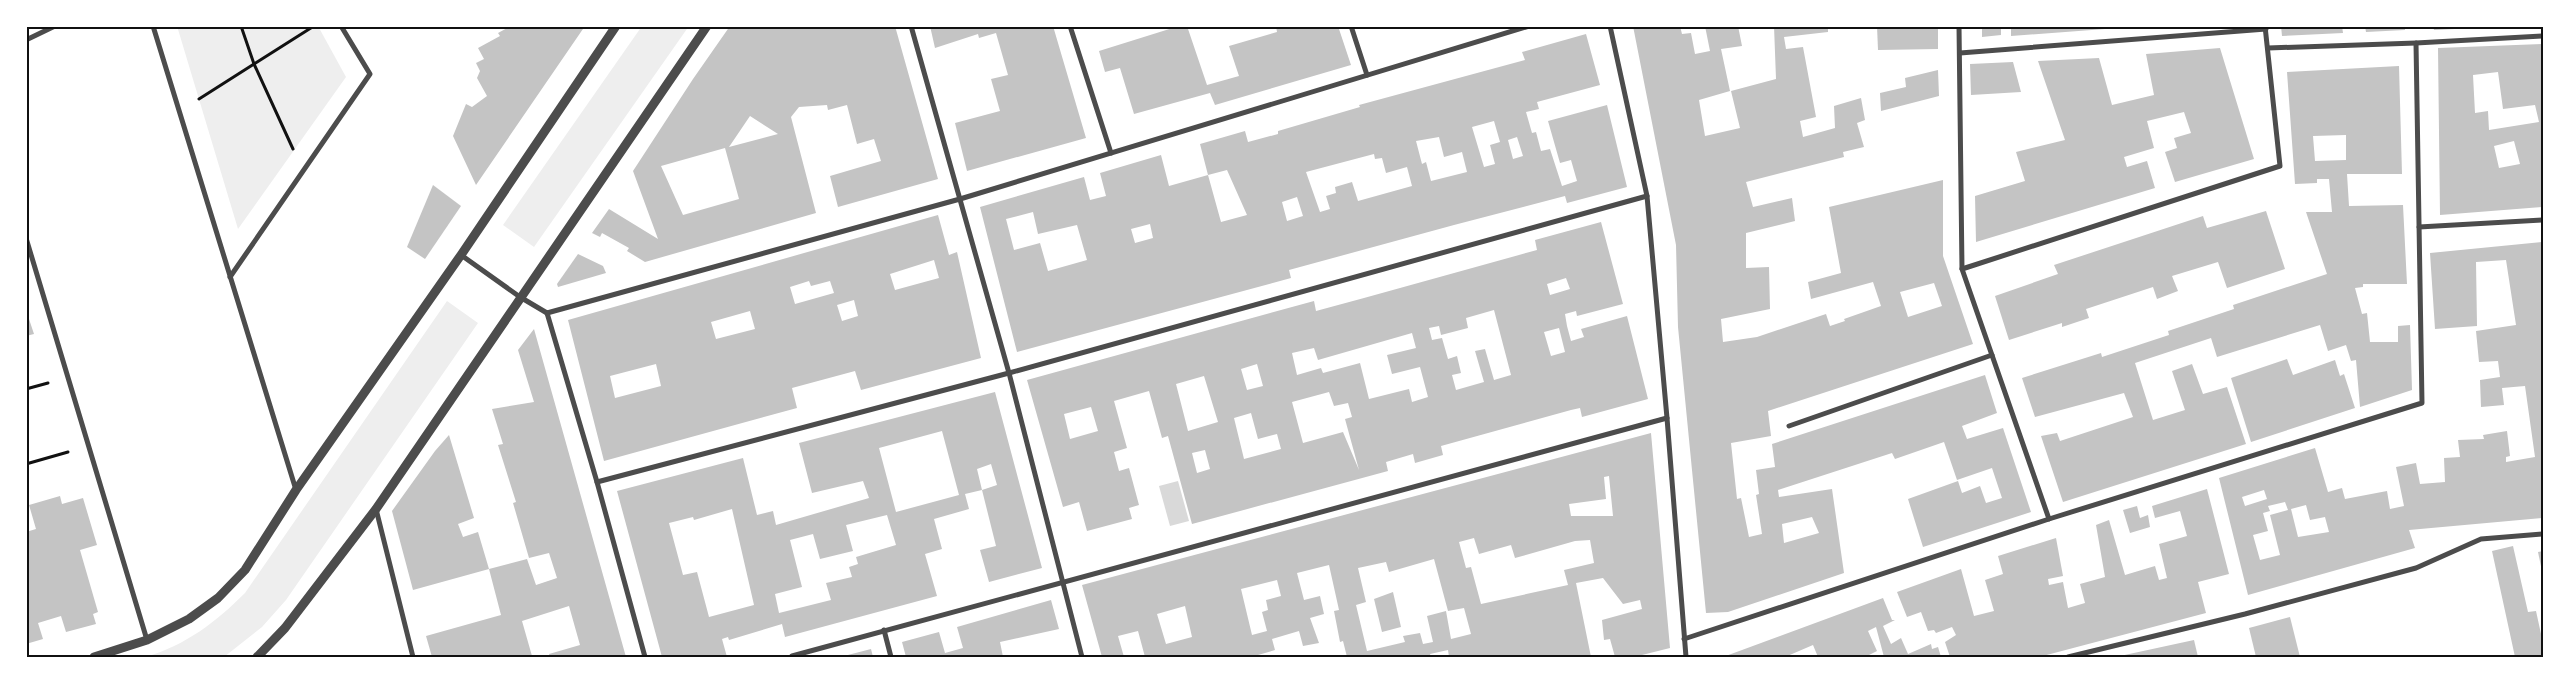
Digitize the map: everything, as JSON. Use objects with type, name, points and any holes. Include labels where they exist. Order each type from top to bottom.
[{"type":"street","points":[[26,40],[55,26]]},
{"type":"street","points":[[153,26],[296,490]]},
{"type":"street","points":[[230,277],[370,74],[341,26]]},
{"type":"street","points":[[94,657],[147,640],[189,619],[218,598],[245,570],[296,490],[461,255],[616,26]]},
{"type":"street","points":[[257,657],[285,628],[376,509],[707,26]]},
{"type":"street","points":[[912,26],[1009,373],[1082,657]]},
{"type":"street","points":[[1070,26],[1111,153]]},
{"type":"street","points":[[1351,26],[1367,75]]},
{"type":"street","points":[[546,313],[960,200],[1529,26]]},
{"type":"street","points":[[1610,26],[1646,196],[1667,418],[1686,657]]},
{"type":"street","points":[[1959,26],[1962,269],[2049,519]]},
{"type":"street","points":[[1960,53],[2265,28],[2280,166],[1962,269]]},
{"type":"street","points":[[2268,48],[2543,36]]},
{"type":"street","points":[[1684,639],[2049,519],[2422,403],[2416,43]]},
{"type":"street","points":[[597,482],[1009,373],[1646,196]]},
{"type":"street","points":[[2419,227],[2543,220]]},
{"type":"street","points":[[26,238],[147,640]]},
{"type":"street","points":[[461,255],[546,313],[597,482],[645,657]]},
{"type":"street","points":[[1790,426],[1992,355]]},
{"type":"street","points":[[792,656],[1061,581],[1667,418]]},
{"type":"street","points":[[376,509],[413,657]]},
{"type":"street","points":[[2068,657],[2236,616],[2416,568],[2480,540],[2543,534]]},
{"type":"street","points":[[884,630],[891,657]]},
{"type":"path","points":[[241,26],[254,64],[294,151]]},
{"type":"path","points":[[199,99],[314,26]]},
{"type":"path","points":[[26,464],[88,446]]},
{"type":"shaded area","points":[[177,26],[318,26],[346,77],[238,229]]},
{"type":"shaded area","points":[[642,26],[689,26],[534,247],[503,225]]},
{"type":"shaded area","points":[[447,301],[478,323],[286,600],[262,627],[224,657],[146,657],[174,646],[200,631],[223,614],[245,593]]},
{"type":"shaded area","points":[[1178,481],[1189,521],[1170,526],[1159,486]]},
{"type":"building","points":[[511,26],[585,26],[476,185],[453,136],[466,104],[472,107],[487,96],[477,78],[480,71],[476,63],[484,59],[478,48],[500,36],[498,33]]},
{"type":"building","points":[[730,26],[895,26],[938,179],[838,207],[830,176],[881,161],[874,139],[857,144],[847,105],[828,110],[827,105],[799,107],[791,117],[816,213],[645,262],[627,251],[629,248],[602,233],[600,237],[592,233],[609,209],[658,239],[633,171]],"holes":[[[750,116],[778,134],[729,147]],[[725,148],[739,199],[683,215],[661,166]]]},
{"type":"building","points":[[930,26],[1053,26],[1086,138],[967,171],[955,123],[1000,111],[991,79],[1008,75],[996,33],[979,38],[978,34],[935,48]]},
{"type":"building","points":[[1179,26],[1187,26],[1207,85],[1239,76],[1229,46],[1277,32],[1276,26],[1338,26],[1351,65],[1215,105],[1210,93],[1134,114],[1120,68],[1105,72],[1099,51]]},
{"type":"building","points":[[1633,26],[1680,26],[1682,34],[1691,33],[1695,54],[1710,51],[1705,26],[1738,26],[1742,46],[1721,49],[1730,91],[1699,100],[1705,136],[1740,128],[1731,91],[1776,79],[1774,26],[1828,26],[1828,32],[1784,37],[1786,49],[1803,47],[1816,117],[1800,121],[1803,137],[1835,128],[1834,106],[1861,98],[1865,120],[1857,123],[1864,147],[1843,152],[1844,157],[1746,182],[1753,207],[1792,198],[1795,221],[1746,233],[1746,268],[1769,267],[1770,309],[1721,319],[1723,342],[1757,337],[1826,314],[1830,326],[1881,306],[1873,282],[1811,299],[1808,282],[1841,273],[1829,207],[1943,180],[1943,256],[1973,344],[1768,411],[1771,436],[1731,443],[1737,499],[1741,498],[1749,537],[1762,534],[1756,495],[1759,494],[1756,470],[1775,467],[1772,444],[1985,375],[1997,413],[1962,426],[1967,439],[2003,428],[2031,512],[1923,547],[1908,499],[1958,481],[1962,493],[1980,486],[1986,503],[2002,498],[1992,468],[1957,480],[1944,442],[1895,459],[1892,453],[1778,490],[1779,497],[1832,489],[1844,573],[1728,612],[1706,613],[1678,327],[1676,245]],"holes":[[[1934,283],[1942,306],[1908,317],[1900,292]],[[1812,517],[1819,533],[1784,543],[1782,524]]]},
{"type":"building","points":[[1877,26],[1938,26],[1938,49],[1878,50]]},
{"type":"building","points":[[2001,26],[2001,35],[1982,37],[1982,27]]},
{"type":"building","points":[[2011,26],[2105,26],[2105,29],[2011,36]]},
{"type":"building","points":[[2281,26],[2342,26],[2343,33],[2282,36]]},
{"type":"building","points":[[2365,26],[2405,26],[2405,30],[2366,32]]},
{"type":"building","points":[[2433,26],[2475,26],[2475,28],[2434,30]]},
{"type":"building","points":[[1586,34],[1600,85],[1537,102],[1539,109],[1526,112],[1532,133],[1536,132],[1541,151],[1550,149],[1562,186],[1577,181],[1571,160],[1560,163],[1548,121],[1607,105],[1627,187],[1567,203],[1565,196],[1454,225],[1289,270],[1291,278],[1017,352],[980,207],[1084,177],[1090,200],[1106,196],[1100,173],[1161,155],[1169,186],[1208,175],[1200,144],[1245,131],[1248,142],[1278,134],[1278,131],[1360,107],[1359,105],[1525,60],[1522,52]],"holes":[[[1494,121],[1500,142],[1490,145],[1495,164],[1484,167],[1472,127]],[[1439,137],[1444,157],[1462,152],[1467,172],[1431,181],[1426,162],[1422,164],[1416,141]],[[1517,137],[1523,156],[1513,159],[1508,140]],[[1374,154],[1375,159],[1382,158],[1386,173],[1407,167],[1412,186],[1358,201],[1352,182],[1335,187],[1336,193],[1326,196],[1330,209],[1320,212],[1306,172]],[[1227,170],[1247,215],[1221,222],[1208,175]],[[1297,197],[1303,216],[1287,221],[1282,202]],[[1033,212],[1038,234],[1077,225],[1087,260],[1048,271],[1040,243],[1014,250],[1006,219]],[[1150,224],[1153,238],[1135,243],[1131,229]]]},
{"type":"building","points":[[2543,44],[2543,207],[2440,215],[2438,48]],"holes":[[[2498,72],[2503,109],[2535,105],[2539,122],[2489,130],[2488,111],[2475,113],[2473,75]],[[2514,141],[2520,164],[2499,168],[2494,146]]]},
{"type":"building","points":[[2220,48],[2254,159],[2175,182],[2165,152],[2177,148],[2174,138],[2191,133],[2184,112],[2147,121],[2154,148],[2124,157],[2127,167],[2147,161],[2155,188],[1976,242],[1975,196],[2025,181],[2016,152],[2065,140],[2038,61],[2099,58],[2112,105],[2154,95],[2146,54]]},
{"type":"building","points":[[2013,62],[2021,92],[1971,95],[1970,64]]},
{"type":"building","points":[[2399,66],[2402,174],[2347,174],[2349,206],[2403,205],[2407,284],[2363,284],[2363,287],[2355,288],[2362,314],[2367,313],[2370,342],[2398,342],[2398,326],[2410,325],[2412,390],[2360,407],[2356,360],[2351,361],[2346,345],[2328,351],[2320,325],[2217,357],[2211,338],[2135,363],[2153,420],[2185,410],[2172,371],[2192,364],[2203,394],[2227,387],[2246,444],[2063,502],[2041,436],[2057,433],[2060,441],[2133,417],[2124,393],[2035,417],[2022,378],[2101,353],[2102,357],[2169,335],[2168,331],[2234,309],[2233,305],[2327,274],[2306,212],[2332,212],[2329,179],[2317,179],[2317,183],[2295,184],[2287,72]],"holes":[[[2346,135],[2346,160],[2315,161],[2313,136]]]},
{"type":"building","points":[[1938,70],[1939,96],[1881,111],[1880,93],[1906,87],[1905,78]]},
{"type":"building","points":[[433,185],[461,206],[425,259],[407,247]]},
{"type":"building","points":[[2266,211],[2285,269],[2227,288],[2218,262],[2172,276],[2178,291],[2157,299],[2153,287],[2086,309],[2089,318],[2062,327],[2062,323],[2009,340],[1995,296],[2058,274],[2054,265],[2203,216],[2207,228]]},
{"type":"building","points":[[938,215],[949,255],[957,252],[981,358],[861,390],[855,371],[792,388],[797,408],[604,461],[568,320]],"holes":[[[934,260],[939,278],[895,290],[890,274]],[[809,281],[811,286],[830,281],[834,293],[795,304],[790,287]],[[854,300],[858,316],[842,321],[837,305]],[[750,311],[755,329],[716,339],[711,322]],[[656,364],[661,386],[615,398],[610,376]]]},
{"type":"building","points":[[1601,222],[1623,304],[1577,316],[1576,311],[1565,314],[1567,326],[1571,341],[1584,337],[1581,329],[1627,316],[1648,399],[1582,417],[1580,408],[1571,410],[1441,446],[1443,455],[1415,463],[1413,454],[1386,462],[1388,471],[1192,524],[1168,436],[1162,438],[1149,391],[1114,401],[1127,448],[1114,452],[1119,471],[1129,468],[1139,505],[1129,508],[1132,519],[1087,531],[1079,502],[1063,507],[1027,380],[1314,301],[1316,311],[1364,298],[1537,250],[1535,240]],"holes":[[[1566,278],[1570,289],[1550,295],[1547,284]],[[1494,310],[1511,375],[1494,380],[1485,349],[1475,351],[1484,382],[1456,390],[1452,375],[1461,373],[1457,356],[1448,359],[1442,338],[1432,340],[1429,328],[1439,326],[1441,335],[1468,328],[1466,318]],[[1559,328],[1565,352],[1551,356],[1544,332]],[[1412,333],[1416,348],[1387,355],[1392,374],[1420,367],[1428,397],[1412,402],[1409,389],[1369,399],[1360,363],[1323,373],[1321,368],[1297,375],[1292,353],[1314,348],[1318,360]],[[1257,364],[1263,386],[1247,390],[1241,369]],[[1204,376],[1218,422],[1188,431],[1176,384]],[[1329,392],[1334,406],[1348,403],[1352,417],[1345,419],[1359,470],[1343,432],[1303,443],[1292,402]],[[1091,407],[1098,431],[1070,439],[1064,414]],[[1251,413],[1258,439],[1277,434],[1281,449],[1244,459],[1234,418]],[[1205,450],[1210,469],[1197,473],[1192,453]]]},
{"type":"building","points":[[2543,242],[2543,518],[2409,530],[2415,548],[2248,595],[2219,478],[2315,448],[2328,492],[2342,488],[2345,499],[2387,491],[2390,509],[2404,506],[2396,467],[2416,463],[2420,484],[2445,482],[2444,458],[2460,457],[2458,440],[2484,439],[2483,435],[2507,431],[2510,456],[2506,457],[2506,462],[2535,457],[2525,386],[2502,388],[2504,405],[2481,407],[2480,380],[2500,377],[2498,361],[2479,362],[2476,331],[2516,325],[2506,260],[2476,262],[2477,326],[2435,329],[2430,253]],"holes":[[[2264,490],[2267,499],[2245,506],[2242,497]],[[2285,502],[2288,510],[2270,515],[2280,555],[2260,560],[2253,535],[2268,531],[2263,513],[2270,511],[2268,506]],[[2306,505],[2310,520],[2325,517],[2329,532],[2298,537],[2291,509]]]},
{"type":"building","points":[[578,254],[603,266],[606,273],[558,287],[557,284]]},
{"type":"building","points":[[26,310],[34,334],[26,336]]},
{"type":"building","points":[[534,329],[626,657],[550,657],[549,654],[580,645],[569,606],[522,621],[532,656],[432,657],[426,636],[501,615],[489,569],[527,559],[536,585],[557,578],[549,553],[529,558],[513,503],[516,502],[498,445],[503,444],[492,409],[534,402],[518,350]]},
{"type":"building","points":[[2287,359],[2293,375],[2335,360],[2340,376],[2344,374],[2355,408],[2251,442],[2231,378]]},
{"type":"building","points":[[995,392],[1042,568],[989,582],[980,550],[996,546],[982,490],[965,494],[969,509],[934,519],[942,549],[925,554],[937,596],[785,637],[782,624],[729,640],[728,637],[722,639],[727,657],[662,657],[617,491],[743,458],[757,515],[773,511],[776,525],[869,498],[863,481],[812,493],[799,443]],"holes":[[[942,431],[959,495],[896,512],[879,448]],[[991,464],[997,485],[982,490],[977,469]],[[732,509],[754,605],[709,617],[697,572],[683,575],[669,523],[693,517],[694,520]],[[887,515],[896,545],[856,557],[858,564],[849,567],[852,577],[826,583],[831,600],[779,613],[775,594],[802,587],[790,540],[813,534],[820,559],[853,551],[846,525]]]},
{"type":"building","points":[[1651,433],[1670,648],[1634,657],[1615,657],[1610,639],[1604,640],[1602,620],[1642,609],[1640,600],[1623,604],[1603,578],[1576,583],[1591,657],[1449,657],[1448,650],[1430,654],[1431,657],[1347,657],[1343,641],[1340,642],[1334,611],[1339,610],[1329,565],[1297,573],[1304,600],[1320,596],[1324,614],[1310,618],[1319,643],[1303,646],[1299,631],[1272,639],[1275,650],[1251,657],[1145,657],[1138,631],[1118,636],[1124,657],[1102,657],[1082,585]],"holes":[[[1609,476],[1613,516],[1571,516],[1569,504],[1606,499],[1604,477]],[[1474,538],[1479,554],[1511,545],[1515,558],[1575,541],[1590,540],[1594,563],[1564,570],[1568,585],[1481,604],[1471,567],[1466,568],[1459,542]],[[1434,559],[1448,611],[1464,608],[1471,634],[1451,639],[1446,611],[1427,616],[1433,642],[1423,644],[1420,633],[1403,636],[1405,642],[1367,651],[1356,605],[1366,602],[1358,568],[1386,562],[1389,572]],[[1277,580],[1281,596],[1266,600],[1268,610],[1262,612],[1267,631],[1252,635],[1241,589]],[[1185,606],[1192,637],[1166,644],[1157,614]]]},
{"type":"building","points":[[449,435],[474,518],[458,524],[463,537],[478,532],[489,569],[413,590],[392,511],[435,451]]},
{"type":"building","points":[[2207,489],[2229,574],[2198,582],[2206,613],[2039,657],[1950,657],[1945,642],[1956,635],[1952,627],[1936,633],[1934,630],[1928,631],[1921,612],[1907,617],[1897,592],[1961,569],[1974,616],[1994,611],[1985,580],[2003,574],[1998,556],[2056,538],[2063,576],[2048,579],[2049,585],[2063,582],[2068,608],[2085,603],[2080,584],[2105,577],[2096,525],[2109,520],[2125,575],[2155,566],[2159,580],[2167,578],[2159,544],[2187,536],[2180,511],[2155,518],[2152,506]]},
{"type":"building","points":[[60,496],[62,504],[83,498],[97,545],[80,550],[98,612],[93,614],[96,624],[66,632],[61,616],[38,623],[43,639],[26,644],[26,532],[36,529],[29,505]]},
{"type":"building","points":[[2137,506],[2140,518],[2148,515],[2150,527],[2130,533],[2123,510]]},
{"type":"building","points":[[2513,546],[2528,612],[2536,611],[2543,643],[2543,657],[2515,657],[2492,551]]},
{"type":"building","points":[[2543,551],[2543,571],[2542,571],[2538,552]]},
{"type":"building","points":[[1393,592],[1401,627],[1382,632],[1374,599]]},
{"type":"building","points":[[1883,598],[1892,620],[1895,620],[1883,626],[1891,644],[1901,638],[1908,654],[1931,644],[1932,649],[1938,647],[1941,657],[1884,657],[1876,627],[1868,631],[1877,651],[1865,657],[1818,657],[1813,645],[1785,657],[1723,657]]},
{"type":"building","points":[[1051,600],[1059,629],[1000,642],[1003,657],[906,657],[902,642],[939,632],[945,653],[963,648],[957,627]]},
{"type":"building","points":[[2290,617],[2300,657],[2256,657],[2249,628]]},
{"type":"building","points":[[2194,640],[2198,657],[2120,657],[2120,656]]},
{"type":"building","points":[[871,649],[873,657],[844,657],[844,656]]}]
